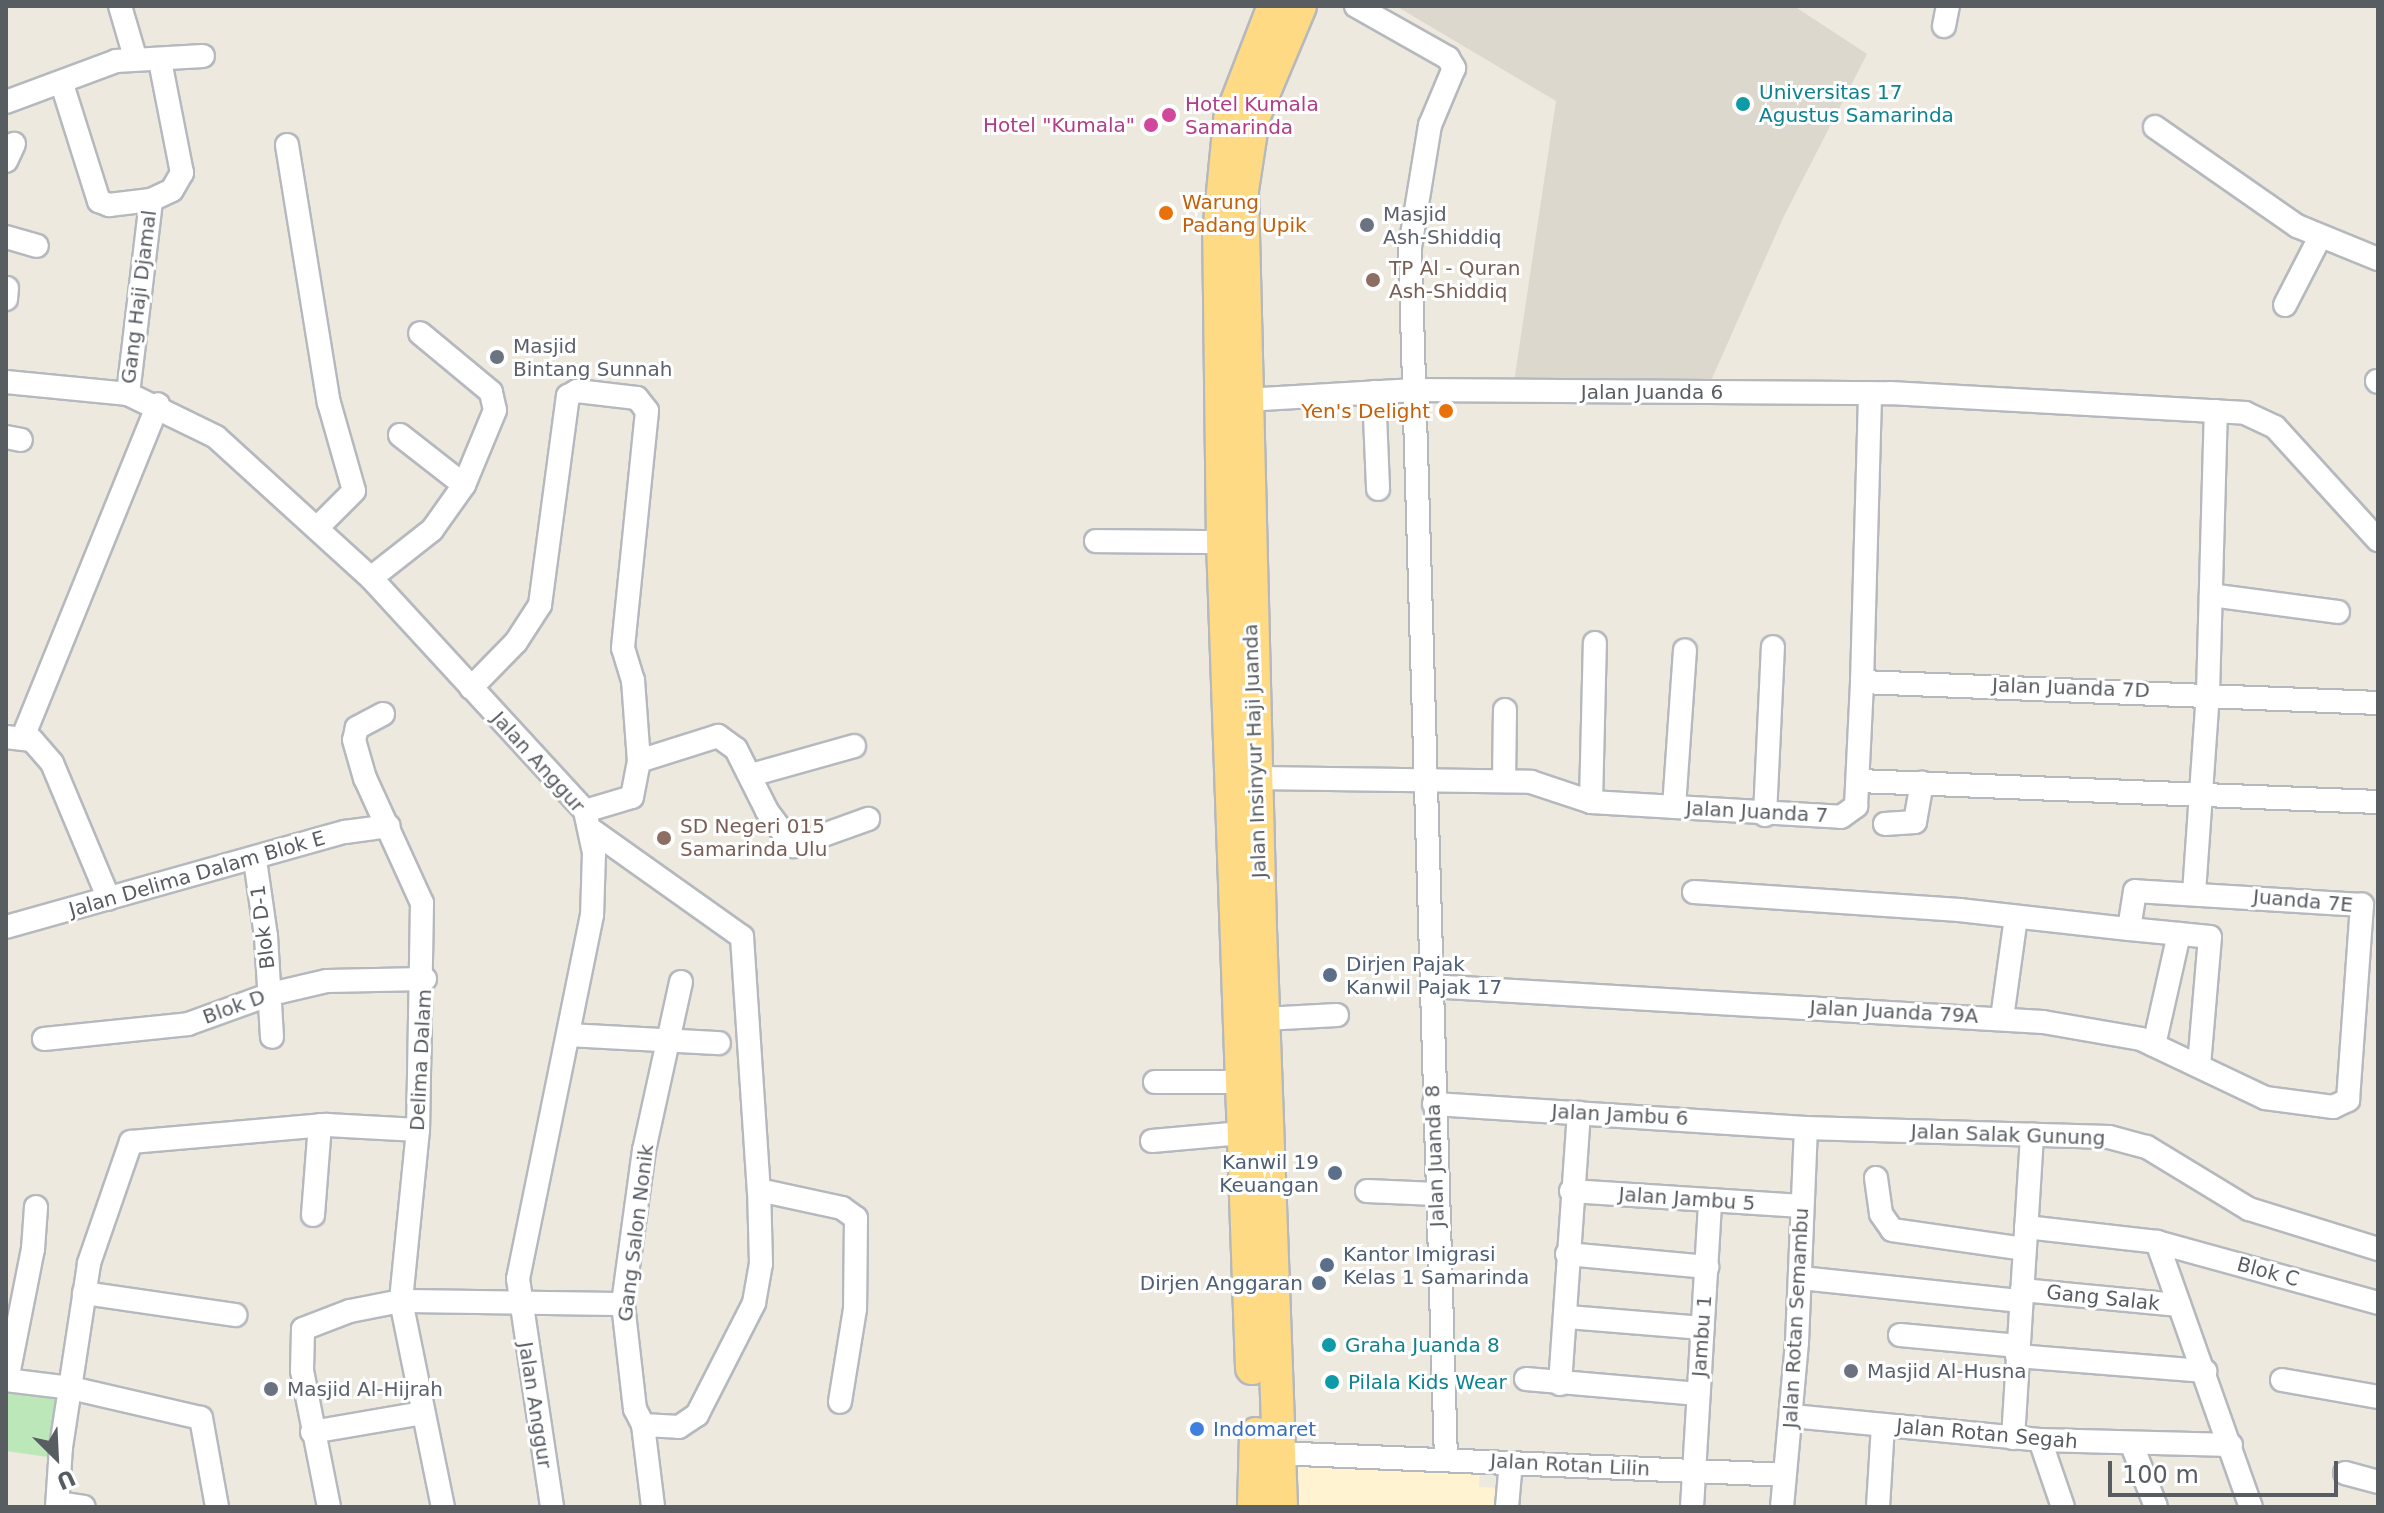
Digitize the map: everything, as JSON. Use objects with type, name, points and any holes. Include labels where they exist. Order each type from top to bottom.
[{"type":"highway","name":"Jalan Insinyur Haji Juanda","points":[[1254,1507],[1270,1461],[1223,542],[1220,184],[1237,95],[1274,6]]},
{"type":"highway","name":"Jalan Insinyur Haji Juanda","points":[[1281,1507],[1270,1461],[1242,1133],[1264,1019],[1245,400],[1242,190],[1248,146],[1266,82],[1300,6]]},
{"type":"highway","points":[[1267,1507],[1270,1461]]},
{"type":"street","points":[[120,6],[135,57]]},
{"type":"street","points":[[1356,6],[1448,58],[1454,68],[1430,125],[1413,213],[1415,390],[1429,780]]},
{"type":"street","points":[[6,102],[135,57],[160,61],[203,56]]},
{"type":"street","name":"Gang Haji Djamal","points":[[62,84],[99,201],[109,205],[151,200],[172,190],[182,173],[160,61]]},
{"type":"street","points":[[2155,127],[2297,226],[2378,259]]},
{"type":"street","points":[[287,145],[329,403],[354,491],[318,527]]},
{"type":"street","name":"Gang Haji Djamal","points":[[128,394],[151,200]]},
{"type":"street","points":[[6,237],[37,246]]},
{"type":"street","points":[[2285,305],[2320,237]]},
{"type":"street","points":[[371,578],[432,530],[464,485],[495,410],[494,397],[420,333]]},
{"type":"street","name":"Jalan Anggur","points":[[6,382],[128,394],[158,404],[216,437],[371,578],[589,821],[592,915],[570,1035],[520,1259],[517,1300],[552,1507]]},
{"type":"street","name":"Jalan Juanda 6","points":[[1245,400],[1415,390],[1880,393],[2252,414],[2275,427],[2378,540]]},
{"type":"street","points":[[471,688],[516,642],[540,605],[568,396],[577,391],[637,398],[647,411],[623,648],[633,680],[639,761],[632,797],[589,821],[742,937],[759,1190],[760,1273],[741,1335],[694,1419],[679,1427],[643,1425]]},
{"type":"street","points":[[1374,392],[1378,489]]},
{"type":"street","points":[[1880,393],[1859,781],[2202,792],[2378,802]]},
{"type":"street","points":[[109,899],[58,773],[42,748],[15,737],[158,404]]},
{"type":"street","points":[[2129,929],[2135,891],[2194,893],[2208,693],[2216,411]]},
{"type":"street","points":[[400,435],[464,485]]},
{"type":"street","points":[[1096,541],[1223,542]]},
{"type":"street","points":[[2211,595],[2338,612]]},
{"type":"street","points":[[1591,802],[1595,643]]},
{"type":"street","points":[[1765,815],[1773,647]]},
{"type":"street","points":[[1674,807],[1685,650]]},
{"type":"street","name":"Jalan Juanda 7D","points":[[1862,682],[2208,693],[2378,703]]},
{"type":"street","points":[[1504,781],[1505,710]]},
{"type":"street","name":"Delima Dalam","points":[[383,714],[357,728],[354,740],[420,893],[425,979],[418,1130],[401,1301],[443,1507]]},
{"type":"street","points":[[639,761],[722,737],[751,775],[767,811],[793,846],[868,819]]},
{"type":"street","points":[[751,775],[854,746]]},
{"type":"street","name":"Jalan Juanda 7","points":[[1256,778],[1539,783],[1591,802],[1765,815],[1848,815],[1855,809],[1859,781]]},
{"type":"street","name":"Jalan Juanda 8","points":[[1429,780],[1429,986],[1446,1459]]},
{"type":"street","points":[[1885,824],[1915,822],[1922,783]]},
{"type":"street","name":"Jalan Delima Dalam Blok E","points":[[6,927],[255,860],[345,832],[389,826]]},
{"type":"street","name":"Blok D-1","points":[[255,860],[271,994],[272,1037]]},
{"type":"street","points":[[1694,892],[2016,917],[2210,937],[2199,1065]]},
{"type":"street","name":"Juanda 7E","points":[[2194,893],[2362,905],[2348,1100],[2343,1104]]},
{"type":"street","points":[[2002,1018],[2016,917]]},
{"type":"street","points":[[2154,1045],[2179,934]]},
{"type":"street","name":"Blok D","points":[[44,1039],[188,1024],[271,994],[327,981],[425,979]]},
{"type":"street","name":"Gang Salon Nonik","points":[[653,1507],[643,1425],[633,1396],[623,1304],[644,1150],[672,1037],[681,982]]},
{"type":"street","name":"Jalan Juanda 79A","points":[[1429,986],[2002,1018],[2091,1028],[2154,1045],[2265,1098],[2343,1104]]},
{"type":"street","points":[[1264,1019],[1337,1015]]},
{"type":"street","points":[[570,1035],[672,1037],[719,1043]]},
{"type":"street","points":[[1155,1082],[1249,1089]]},
{"type":"street","name":"Jalan Jambu 6","points":[[1434,1104],[1806,1128]]},
{"type":"street","points":[[1560,1384],[1568,1317],[1567,1254],[1579,1113]]},
{"type":"street","points":[[84,1507],[58,1505],[71,1388],[95,1240],[131,1142],[320,1125],[418,1130]]},
{"type":"street","points":[[313,1215],[320,1125]]},
{"type":"street","name":"Jalan Salak Gunung","points":[[1806,1128],[2126,1140],[2249,1209],[2378,1249]]},
{"type":"street","name":"Jalan Rotan Semambu","points":[[1782,1507],[1792,1416],[1801,1278],[1806,1128]]},
{"type":"street","points":[[1152,1141],[1242,1133]]},
{"type":"street","points":[[2013,1438],[2032,1135]]},
{"type":"street","name":"Blok C","points":[[1876,1178],[1881,1214],[1892,1230],[2157,1242],[2378,1303]]},
{"type":"street","points":[[759,1190],[853,1214],[858,1225],[855,1309],[840,1402]]},
{"type":"street","points":[[1367,1191],[1436,1194]]},
{"type":"street","name":"Jalan Jambu 5","points":[[1571,1191],[1710,1203],[1802,1206]]},
{"type":"street","name":"Jambu 1","points":[[1692,1507],[1710,1203]]},
{"type":"street","points":[[36,1207],[33,1249],[6,1380],[71,1388],[201,1418],[217,1507]]},
{"type":"street","points":[[2157,1242],[2179,1305]]},
{"type":"street","points":[[1567,1254],[1707,1267]]},
{"type":"street","name":"Gang Salak","points":[[1801,1278],[2179,1305],[2251,1507]]},
{"type":"street","points":[[84,1293],[235,1315]]},
{"type":"street","points":[[329,1507],[302,1371],[303,1329],[350,1311],[401,1301],[517,1300],[623,1304]]},
{"type":"street","points":[[1568,1317],[1703,1328]]},
{"type":"street","points":[[1900,1335],[2205,1371]]},
{"type":"street","points":[[1526,1379],[1698,1394]]},
{"type":"street","points":[[2282,1380],[2378,1397]]},
{"type":"street","points":[[312,1432],[423,1413]]},
{"type":"street","name":"Jalan Rotan Segah","points":[[1792,1416],[2040,1440],[2132,1445],[2231,1445]]},
{"type":"street","points":[[1878,1507],[1883,1425]]},
{"type":"street","points":[[2040,1440],[2063,1507]]},
{"type":"street","points":[[2132,1445],[2156,1507]]},
{"type":"street","points":[[1270,1461],[1446,1459]]},
{"type":"street","name":"Jalan Rotan Lilin","points":[[1446,1459],[1785,1475]]},
{"type":"street","points":[[1507,1507],[1510,1471]]},
{"type":"street","points":[[2345,1473],[2378,1482]]},
{"type":"shaded area","points":[[1396,6],[1794,6],[1867,54],[1784,216],[1710,383],[1514,382],[1556,101]]},
{"type":"shaded area","points":[[1289,1457],[1480,1464],[1479,1487],[1501,1488],[1500,1507],[1288,1507]]},
{"type":"green space","points":[[6,1393],[63,1399],[55,1458],[6,1451]]},
{"type":"place","name":"Universitas 17 Agustus Samarinda","points":[[1743,104]]},
{"type":"place","name":"Hotel Kumala Samarinda","points":[[1169,115]]},
{"type":"place","name":"Hotel \"Kumala\"","points":[[1151,125]]},
{"type":"place","name":"Warung Padang Upik","points":[[1166,213]]},
{"type":"place","name":"Masjid Ash-Shiddiq","points":[[1367,225]]},
{"type":"place","name":"TP Al - Quran Ash-Shiddiq","points":[[1373,280]]},
{"type":"place","name":"Masjid Bintang Sunnah","points":[[497,357]]},
{"type":"place","name":"Yen's Delight","points":[[1446,411]]},
{"type":"place","name":"SD Negeri 015 Samarinda Ulu","points":[[664,838]]},
{"type":"place","name":"Dirjen Pajak Kanwil Pajak 17","points":[[1330,975]]},
{"type":"place","name":"Kanwil 19 Keuangan","points":[[1335,1173]]},
{"type":"place","name":"Kantor Imigrasi Kelas 1 Samarinda","points":[[1327,1265]]},
{"type":"place","name":"Dirjen Anggaran","points":[[1319,1283]]},
{"type":"place","name":"Graha Juanda 8","points":[[1329,1345]]},
{"type":"place","name":"Masjid Al-Husna","points":[[1851,1371]]},
{"type":"place","name":"Pilala Kids Wear","points":[[1332,1382]]},
{"type":"place","name":"Masjid Al-Hijrah","points":[[271,1389]]},
{"type":"place","name":"Indomaret","points":[[1197,1429]]}]
